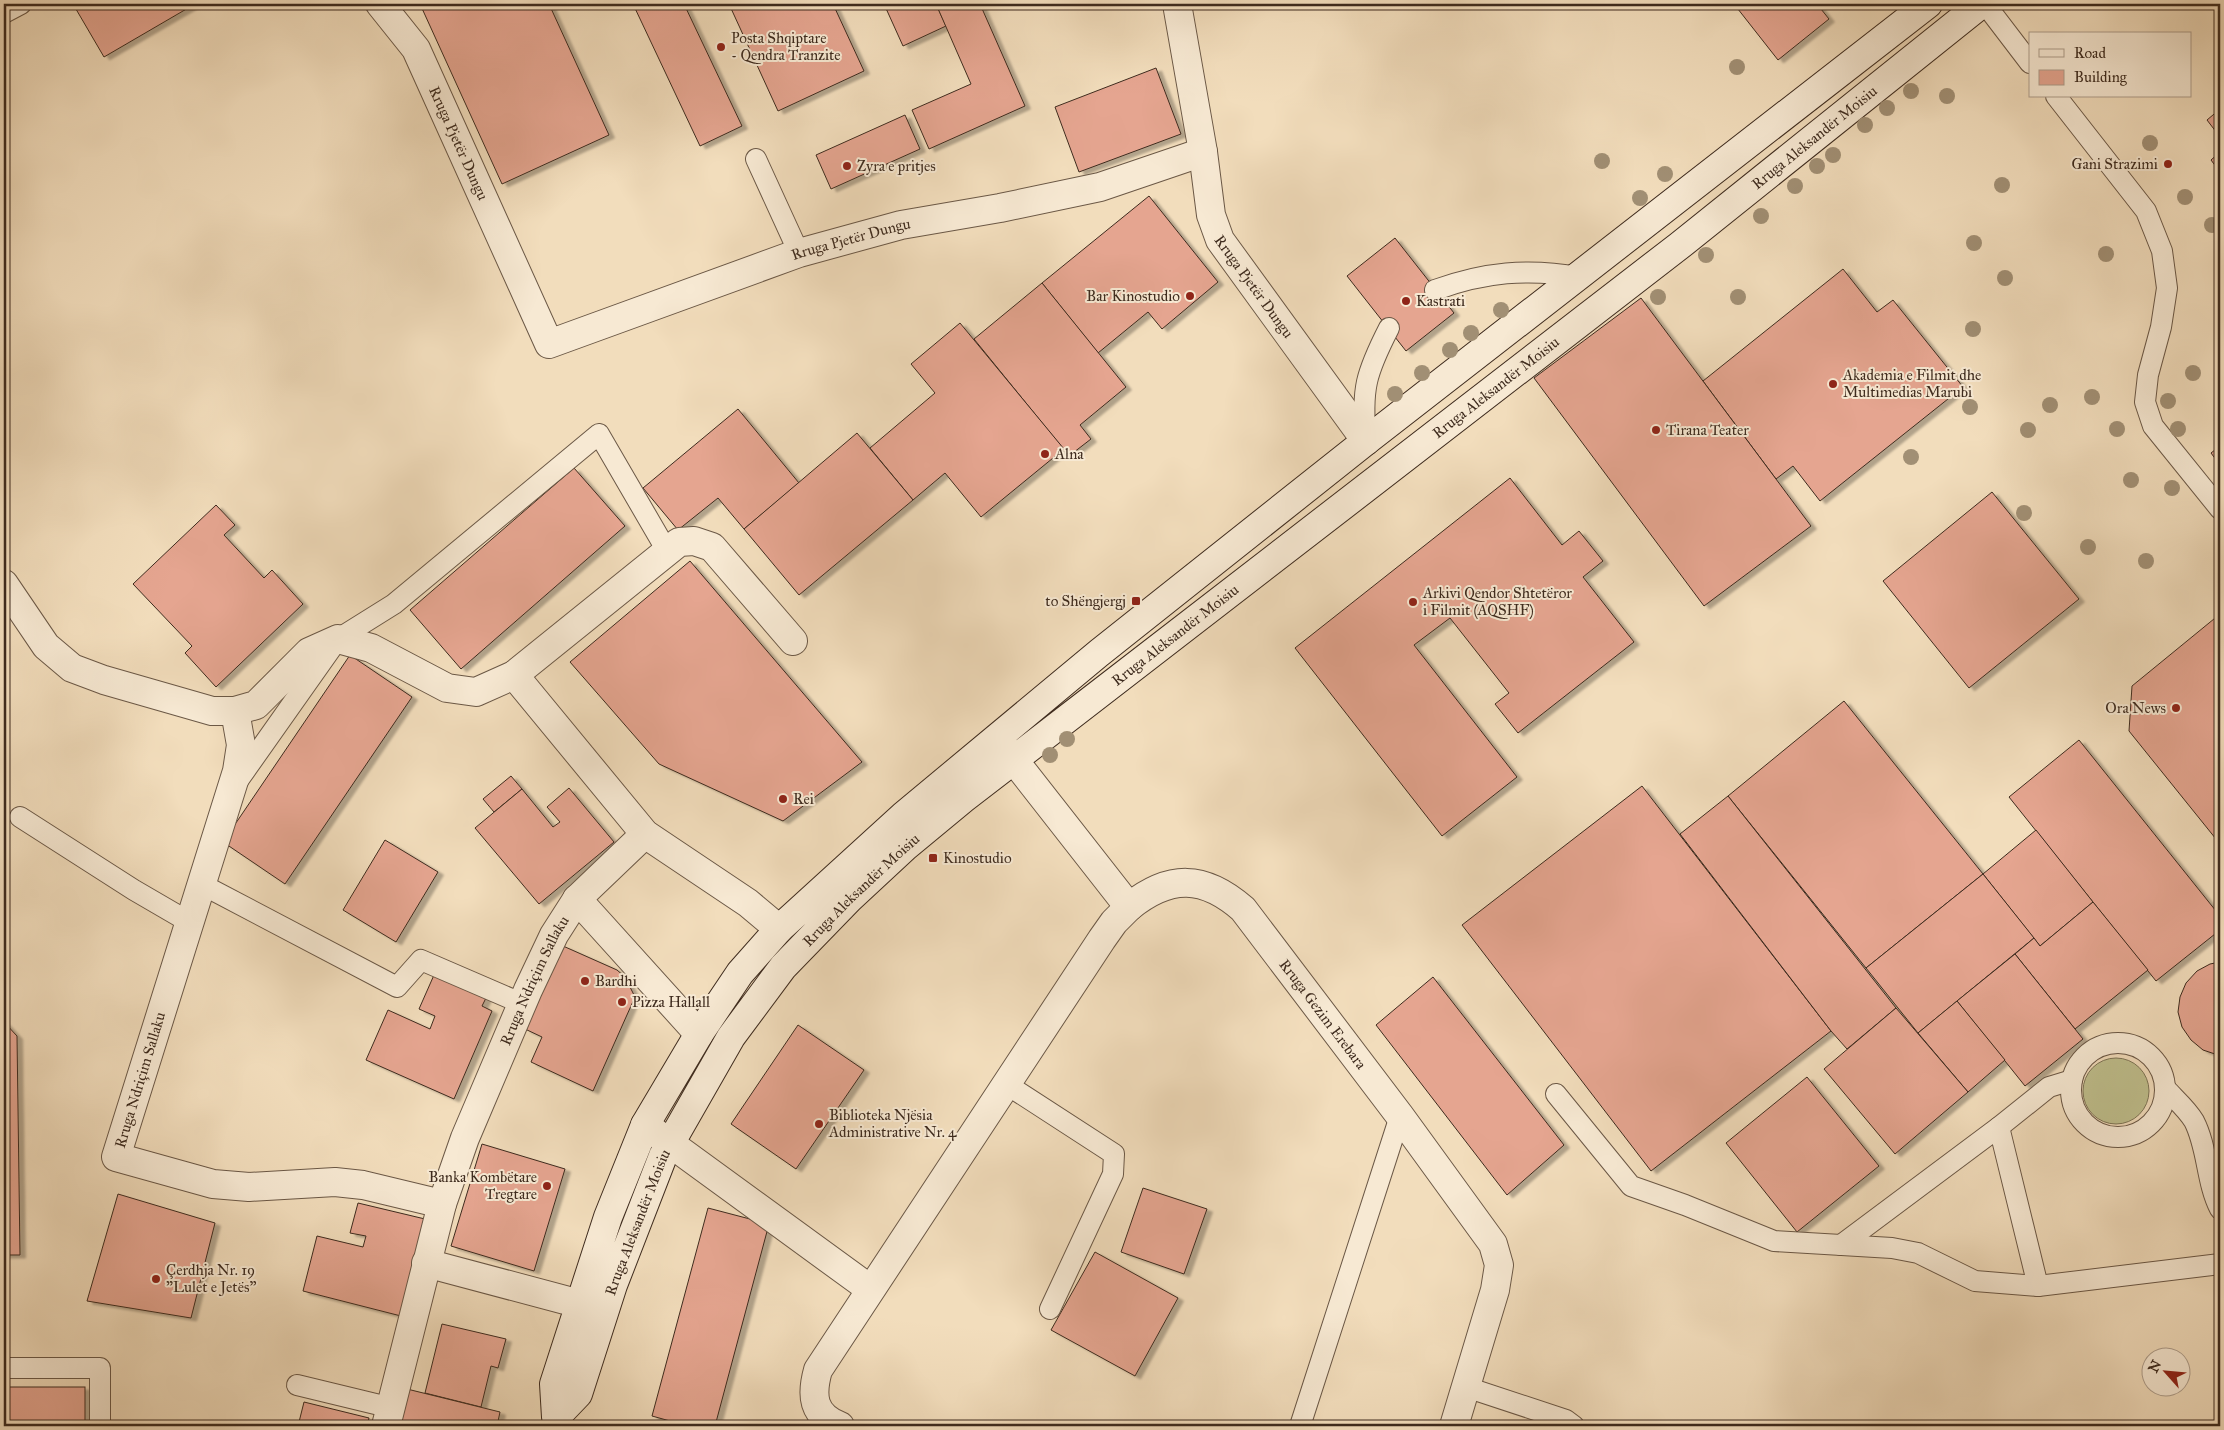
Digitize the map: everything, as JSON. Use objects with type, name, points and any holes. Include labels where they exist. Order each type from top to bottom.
[{"type":"street","name":"Rruga Pjetër Dungu","points":[[380,4],[416,49],[549,344],[799,253],[901,225],[1000,208],[1100,187],[1203,152],[1211,215],[1220,240],[1366,441]]},
{"type":"street","points":[[1177,4],[1203,152]]},
{"type":"street","name":"Rruga Aleksandër Moisiu","points":[[554,1422],[554,1384],[608,1217],[645,1125],[699,1034],[740,973],[779,929],[903,816],[1099,653],[1366,441],[1928,4]]},
{"type":"street","name":"Rruga Aleksandër Moisiu","points":[[554,1422],[578,1394],[628,1244],[670,1143],[731,1037],[783,967],[849,899],[905,847],[1014,760],[1671,252],[1981,4]]},
{"type":"street","points":[[4,584],[46,646],[72,668],[104,680],[212,711],[236,711],[256,705],[310,652],[338,639],[371,648],[447,688],[476,692],[514,675],[680,542],[694,541],[712,547],[793,641]]},
{"type":"street","points":[[514,675],[646,834],[748,902],[779,929]]},
{"type":"street","name":"Rruga Ndriçim Sallaku","points":[[236,711],[241,745],[237,771],[116,1158],[213,1184],[249,1187],[335,1182],[363,1185],[442,1204]]},
{"type":"street","points":[[997,738],[1129,907]]},
{"type":"street","name":"Rruga Ndriçim Sallaku","points":[[389,1417],[442,1204],[465,1138],[523,1004],[554,935],[578,898],[646,834]]},
{"type":"street","name":"Rruga Gezim Erebara","points":[[840,1426],[826,1419],[816,1406],[813,1388],[818,1370],[1114,922],[1145,894],[1165,885],[1187,883],[1206,885],[1226,894],[1243,910],[1400,1116],[1493,1244],[1499,1265],[1495,1290],[1454,1426]]},
{"type":"street","name":"Rruga Ndriçim Sallaku","points":[[578,898],[699,1034]]},
{"type":"street","points":[[645,1125],[870,1289]]},
{"type":"street","points":[[426,1263],[580,1304]]},
{"type":"lane","points":[[4,13],[21,4]]},
{"type":"lane","points":[[1985,4],[2029,62]]},
{"type":"lane","points":[[2058,98],[2146,211],[2162,251],[2167,288],[2161,327],[2148,375],[2145,402],[2153,426],[2220,509]]},
{"type":"lane","points":[[756,159],[799,253]]},
{"type":"lane","points":[[1435,290],[1458,282],[1500,273],[1548,272],[1579,277]]},
{"type":"lane","points":[[1366,441],[1363,408],[1365,381],[1389,328]]},
{"type":"lane","points":[[231,790],[338,639],[394,604],[599,434],[667,552]]},
{"type":"lane","points":[[20,817],[134,890],[189,922]]},
{"type":"lane","points":[[201,884],[397,987],[421,960],[523,1004]]},
{"type":"lane","points":[[2113,1042],[2133,1044],[2150,1054],[2162,1070],[2166,1088],[2163,1107],[2154,1122],[2140,1133],[2122,1137],[2105,1136],[2089,1128],[2077,1114],[2071,1097],[2072,1080],[2080,1062],[2094,1048],[2113,1042]]},
{"type":"lane","points":[[1841,1245],[2049,1087],[2072,1080]]},
{"type":"lane","points":[[1006,1084],[1114,1154],[1113,1174],[1050,1309]]},
{"type":"lane","points":[[2166,1088],[2193,1120],[2201,1141],[2212,1187],[2220,1209]]},
{"type":"lane","points":[[1556,1094],[1631,1186],[1685,1205],[1774,1241],[1892,1248],[1918,1253],[1975,1281],[2038,1286],[2220,1264]]},
{"type":"lane","points":[[1300,1426],[1400,1116]]},
{"type":"lane","points":[[1998,1127],[2038,1286]]},
{"type":"lane","points":[[4,1368],[100,1368],[100,1426]]},
{"type":"lane","points":[[297,1385],[389,1417]]},
{"type":"lane","points":[[1466,1387],[1566,1420],[1574,1426]]},
{"type":"green space","points":[[2116,1058],[2129,1061],[2139,1068],[2146,1078],[2149,1091],[2146,1104],[2139,1114],[2129,1121],[2116,1124],[2103,1121],[2093,1114],[2086,1104],[2083,1091],[2086,1078],[2093,1068],[2103,1061]]},
{"type":"building","points":[[73,4],[195,4],[104,57]]},
{"type":"building","points":[[420,4],[549,4],[609,135],[502,184]]},
{"type":"building","points":[[633,4],[684,4],[742,126],[700,146]]},
{"type":"building","points":[[729,4],[833,4],[864,71],[778,111]]},
{"type":"building","points":[[884,4],[936,4],[946,26],[903,46]]},
{"type":"building","points":[[936,4],[980,4],[1025,106],[929,149],[912,110],[971,84]]},
{"type":"building","points":[[1734,4],[1817,4],[1829,19],[1778,60]]},
{"type":"building","points":[[1156,68],[1181,134],[1079,172],[1055,107]]},
{"type":"building","points":[[2220,109],[2220,137],[2207,120]]},
{"type":"building","points":[[905,115],[920,149],[831,189],[816,155]]},
{"type":"building","points":[[2220,152],[2220,172],[2211,160]]},
{"type":"building","points":[[1149,196],[1218,282],[1162,329],[1148,312],[1098,353],[1042,283]]},
{"type":"building","name":"Kastrati","points":[[1395,238],[1454,313],[1406,351],[1347,276]]},
{"type":"building","name":"Akademia e Filmit dhe Multimedias Marubi","points":[[1843,269],[1877,312],[1893,300],[1963,387],[1820,501],[1793,466],[1776,479],[1703,381]]},
{"type":"building","points":[[1042,283],[1126,387],[1080,425],[1091,439],[1069,456],[974,339]]},
{"type":"building","name":"Tirana Teater","points":[[1641,298],[1811,526],[1704,606],[1534,378]]},
{"type":"building","points":[[960,323],[1064,449],[981,517],[945,473],[913,500],[870,448],[935,393],[911,364]]},
{"type":"building","points":[[738,409],[799,483],[744,529],[718,498],[678,530],[643,488]]},
{"type":"building","points":[[857,433],[913,500],[799,595],[744,529]]},
{"type":"building","points":[[2220,446],[2220,465],[2211,453]]},
{"type":"building","points":[[574,468],[625,526],[461,669],[410,610]]},
{"type":"building","points":[[1510,478],[1562,545],[1579,531],[1603,561],[1583,577],[1634,642],[1518,733],[1495,704],[1509,693],[1450,618],[1414,645],[1517,777],[1442,836],[1295,648]]},
{"type":"building","points":[[1992,492],[2079,599],[1969,688],[1883,581]]},
{"type":"building","points":[[216,505],[235,525],[224,535],[264,578],[272,570],[303,604],[216,687],[185,653],[192,646],[133,584]]},
{"type":"building","points":[[690,561],[862,762],[783,821],[659,764],[570,662]]},
{"type":"building","name":"Ora News","points":[[2220,614],[2220,844],[2129,731],[2132,686]]},
{"type":"building","points":[[350,655],[412,697],[285,884],[223,842]]},
{"type":"building","points":[[1844,701],[1983,874],[1866,968],[1728,796]]},
{"type":"building","points":[[2079,740],[2220,916],[2220,930],[2156,981],[2009,797]]},
{"type":"building","points":[[511,776],[522,789],[494,812],[483,799]]},
{"type":"building","points":[[1642,786],[1831,1031],[1651,1171],[1462,925]]},
{"type":"building","points":[[569,788],[614,842],[539,904],[475,828],[522,789],[553,827],[560,822],[547,807]]},
{"type":"building","points":[[1728,796],[1896,1008],[1847,1049],[1831,1031],[1680,834]]},
{"type":"building","points":[[2036,830],[2093,902],[2040,946],[1983,874]]},
{"type":"building","points":[[385,840],[438,872],[396,942],[343,910]]},
{"type":"building","points":[[1983,874],[2034,938],[1918,1033],[1866,968]]},
{"type":"building","points":[[2093,902],[2148,970],[2075,1029],[2015,954],[2034,938],[2040,946]]},
{"type":"building","points":[[563,946],[617,970],[625,977],[635,997],[593,1091],[531,1062],[542,1037],[525,1029]]},
{"type":"building","points":[[2015,954],[2083,1039],[2025,1086],[1957,1001]]},
{"type":"building","points":[[2220,962],[2220,1055],[2218,1055],[2203,1050],[2191,1040],[2182,1027],[2178,1012],[2180,997],[2186,983],[2197,971],[2210,964]]},
{"type":"building","points":[[434,975],[486,998],[482,1006],[492,1011],[454,1099],[366,1060],[388,1010],[430,1029],[435,1016],[419,1009]]},
{"type":"building","points":[[1433,977],[1564,1145],[1507,1195],[1376,1025]]},
{"type":"building","points":[[1957,1001],[2005,1060],[1968,1092],[1918,1033]]},
{"type":"building","points":[[1896,1008],[1968,1092],[1895,1154],[1824,1069]]},
{"type":"building","points":[[4,1022],[17,1036],[20,1255],[4,1255]]},
{"type":"building","points":[[798,1025],[864,1070],[796,1169],[731,1124]]},
{"type":"building","points":[[1807,1077],[1879,1166],[1797,1232],[1726,1143]]},
{"type":"building","points":[[482,1144],[565,1169],[534,1271],[451,1246]]},
{"type":"building","points":[[1143,1188],[1207,1209],[1184,1274],[1121,1252]]},
{"type":"building","points":[[118,1194],[215,1223],[191,1318],[87,1301]]},
{"type":"building","points":[[358,1203],[425,1219],[401,1316],[303,1291],[317,1236],[363,1247],[366,1236],[350,1233]]},
{"type":"building","points":[[708,1208],[769,1224],[715,1426],[688,1426],[652,1416]]},
{"type":"building","points":[[1095,1252],[1178,1298],[1135,1376],[1051,1330]]},
{"type":"building","points":[[442,1324],[506,1339],[498,1368],[491,1366],[481,1407],[425,1393]]},
{"type":"building","points":[[4,1387],[85,1387],[85,1426],[4,1426]]},
{"type":"building","points":[[407,1389],[500,1412],[497,1426],[398,1426]]},
{"type":"building","points":[[304,1402],[369,1418],[367,1426],[298,1426]]},
{"type":"place","name":"Posta Shqiptare - Qendra Tranzite","points":[[721,47]]},
{"type":"place","name":"Gani Strazimi","points":[[2168,164]]},
{"type":"place","name":"Zyra e pritjes","points":[[847,166]]},
{"type":"place","name":"Bar Kinostudio","points":[[1190,296]]},
{"type":"place","name":"Kastrati","points":[[1406,301]]},
{"type":"place","name":"Akademia e Filmit dhe Multimedias Marubi","points":[[1833,384]]},
{"type":"place","name":"Tirana Teater","points":[[1656,430]]},
{"type":"place","name":"Alna","points":[[1045,454]]},
{"type":"place","name":"to Shëngjergj","points":[[1136,601]]},
{"type":"place","name":"Arkivi Qendor Shtetëror i Filmit (AQSHF)","points":[[1413,602]]},
{"type":"place","name":"Ora News","points":[[2176,708]]},
{"type":"place","name":"Rei","points":[[783,799]]},
{"type":"place","name":"Kinostudio","points":[[933,858]]},
{"type":"place","name":"Bardhi","points":[[585,981]]},
{"type":"place","name":"Pizza Hallall","points":[[622,1002]]},
{"type":"place","name":"Biblioteka Njësia Administrative Nr. 4","points":[[819,1124]]},
{"type":"place","name":"Banka Kombëtare Tregtare","points":[[547,1186]]},
{"type":"place","name":"Çerdhja Nr. 19 \"Lulet e Jetës\"","points":[[156,1279]]}]
